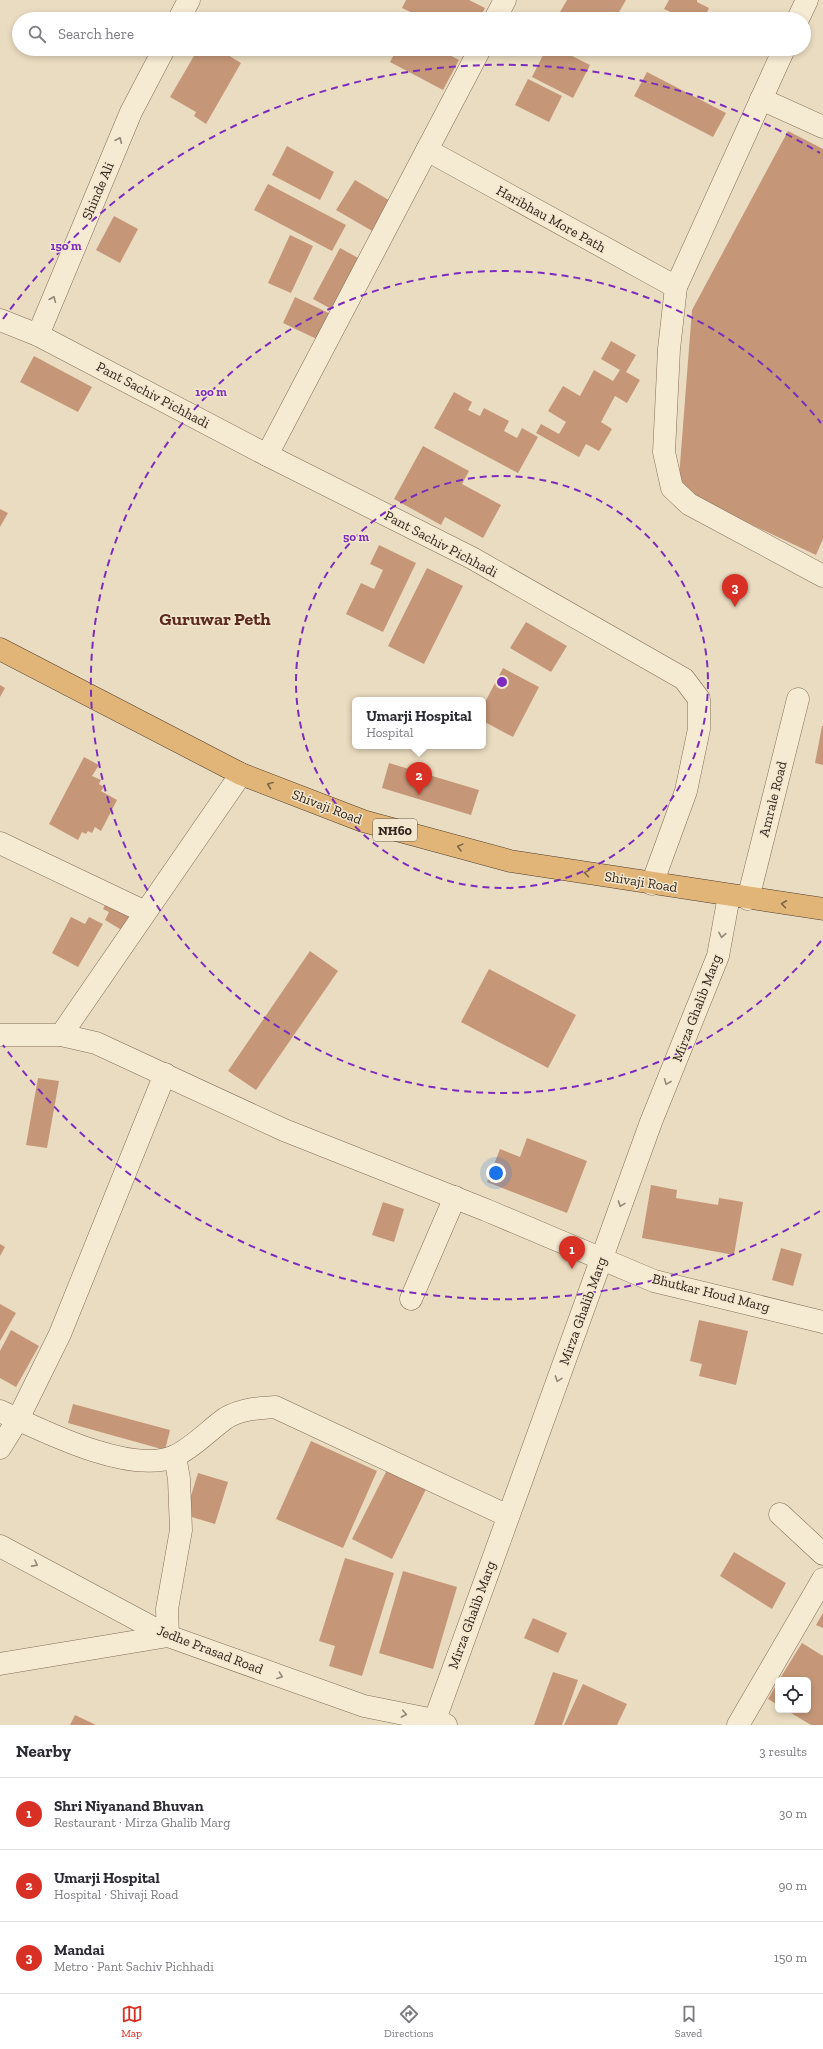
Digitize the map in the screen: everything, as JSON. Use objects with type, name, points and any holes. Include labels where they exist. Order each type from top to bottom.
[{"type":"highway","name":"Shivaji Road","points":[[0,649],[241,774],[363,821],[510,861],[738,898],[823,910]]},
{"type":"street","points":[[183,12],[189,0]]},
{"type":"street","points":[[499,12],[505,0]]},
{"type":"street","points":[[801,12],[807,0]]},
{"type":"street","name":"Shinde Ali","points":[[38,335],[131,112],[160,56]]},
{"type":"street","points":[[267,455],[476,56]]},
{"type":"street","points":[[781,56],[676,287],[669,349],[664,452],[672,488],[689,504],[823,576]]},
{"type":"street","points":[[761,99],[823,127]]},
{"type":"street","name":"Haribhau More Path","points":[[427,150],[676,287]]},
{"type":"street","name":"Pant Sachiv Pichhadi","points":[[0,320],[38,335],[267,455],[472,558],[684,679],[699,699],[699,729],[686,791],[652,884]]},
{"type":"street","name":"Amrale Road","points":[[738,898],[798,699]]},
{"type":"street","points":[[61,1035],[241,774]]},
{"type":"street","points":[[0,843],[146,912]]},
{"type":"street","name":"Mirza Ghalib Marg","points":[[438,1723],[508,1516],[601,1259],[651,1122],[718,956],[738,898]]},
{"type":"street","name":"Bhutkar Houd Marg","points":[[0,1035],[61,1035],[96,1043],[166,1074],[284,1130],[455,1197],[654,1280],[823,1322]]},
{"type":"street","points":[[0,1448],[9,1415],[60,1334],[166,1074]]},
{"type":"street","points":[[411,1299],[455,1197]]},
{"type":"street","points":[[9,1415],[84,1447],[120,1459],[160,1461],[175,1456],[227,1418],[249,1409],[275,1407],[508,1516]]},
{"type":"street","points":[[0,1664],[168,1636],[167,1609],[180,1530],[179,1479],[175,1456]]},
{"type":"street","points":[[780,1514],[823,1554]]},
{"type":"street","name":"Jedhe Prasad Road","points":[[0,1546],[168,1636],[364,1706],[438,1723]]},
{"type":"street","points":[[738,1725],[823,1579]]},
{"type":"building","points":[[406,0],[469,0],[485,8],[483,12],[410,12],[402,8]]},
{"type":"building","points":[[567,0],[626,0],[619,12],[560,12]]},
{"type":"building","points":[[669,0],[697,0],[697,2],[709,8],[707,12],[670,12],[664,9]]},
{"type":"building","points":[[194,56],[230,56],[241,63],[206,124],[194,116],[196,112],[170,97]]},
{"type":"building","points":[[393,56],[451,56],[459,60],[443,90],[390,62]]},
{"type":"building","points":[[542,56],[572,56],[590,65],[573,98],[532,77]]},
{"type":"building","points":[[647,72],[726,113],[713,137],[634,96]]},
{"type":"building","points":[[528,79],[562,96],[549,122],[515,105]]},
{"type":"building","points":[[788,131],[823,149],[823,539],[816,555],[678,490],[692,310]]},
{"type":"building","points":[[287,146],[334,172],[320,200],[272,175]]},
{"type":"building","points":[[355,180],[392,202],[374,232],[336,210]]},
{"type":"building","points":[[268,184],[346,225],[332,251],[254,210]]},
{"type":"building","points":[[114,216],[138,229],[120,263],[96,250]]},
{"type":"building","points":[[290,235],[313,246],[291,293],[268,283]]},
{"type":"building","points":[[340,248],[362,260],[335,311],[313,299]]},
{"type":"building","points":[[295,297],[335,316],[323,342],[283,323]]},
{"type":"building","points":[[611,341],[636,355],[626,372],[640,380],[627,403],[615,396],[601,422],[612,429],[599,451],[586,444],[579,457],[536,433],[541,424],[559,434],[566,422],[548,411],[563,386],[580,396],[594,370],[613,381],[620,370],[601,359]]},
{"type":"building","points":[[34,356],[92,387],[78,412],[20,382]]},
{"type":"building","points":[[454,392],[472,402],[468,410],[480,416],[484,408],[509,421],[504,431],[517,438],[522,428],[538,437],[518,473],[434,428]]},
{"type":"building","points":[[423,446],[469,471],[462,484],[501,505],[483,538],[445,517],[441,525],[394,499]]},
{"type":"building","points":[[0,509],[8,513],[0,527]]},
{"type":"building","points":[[379,545],[416,563],[383,632],[346,614],[361,583],[374,589],[383,570],[370,564]]},
{"type":"building","points":[[427,568],[463,586],[424,664],[388,646]]},
{"type":"building","points":[[526,622],[567,646],[551,672],[510,648]]},
{"type":"building","points":[[503,668],[539,687],[513,737],[486,723],[486,700]]},
{"type":"building","points":[[0,685],[5,688],[0,697]]},
{"type":"building","points":[[823,726],[823,765],[815,763]]},
{"type":"building","points":[[84,757],[99,765],[92,776],[101,780],[99,784],[104,787],[101,791],[117,800],[101,831],[95,827],[92,833],[88,831],[86,834],[82,832],[78,840],[49,824]]},
{"type":"building","points":[[389,763],[479,790],[471,815],[382,788]]},
{"type":"building","points":[[109,898],[136,914],[125,932],[105,920],[109,912],[103,909]]},
{"type":"building","points":[[71,917],[85,924],[89,917],[103,924],[78,967],[52,953]]},
{"type":"building","points":[[310,951],[338,971],[256,1090],[228,1071]]},
{"type":"building","points":[[489,969],[576,1015],[548,1068],[461,1022]]},
{"type":"building","points":[[38,1078],[59,1081],[47,1148],[26,1145]]},
{"type":"building","points":[[527,1138],[587,1161],[567,1213],[487,1182],[500,1149],[520,1157]]},
{"type":"building","points":[[651,1185],[677,1190],[676,1198],[718,1205],[719,1198],[743,1202],[734,1255],[642,1238]]},
{"type":"building","points":[[383,1202],[404,1209],[394,1242],[372,1235]]},
{"type":"building","points":[[0,1244],[5,1247],[0,1256]]},
{"type":"building","points":[[781,1248],[802,1254],[793,1286],[772,1280]]},
{"type":"building","points":[[0,1304],[16,1313],[0,1341]]},
{"type":"building","points":[[699,1320],[748,1331],[736,1385],[699,1376],[702,1364],[690,1361]]},
{"type":"building","points":[[11,1330],[39,1346],[16,1387],[0,1378],[0,1351]]},
{"type":"building","points":[[73,1404],[170,1430],[165,1450],[68,1423]]},
{"type":"building","points":[[311,1441],[377,1471],[343,1548],[276,1519]]},
{"type":"building","points":[[389,1466],[428,1485],[392,1559],[352,1539]]},
{"type":"building","points":[[198,1473],[228,1482],[215,1524],[185,1515]]},
{"type":"building","points":[[734,1552],[786,1583],[772,1609],[720,1576]]},
{"type":"building","points":[[345,1558],[394,1573],[362,1676],[329,1666],[335,1646],[319,1641]]},
{"type":"building","points":[[403,1571],[457,1587],[433,1669],[379,1653]]},
{"type":"building","points":[[823,1613],[823,1628],[816,1625]]},
{"type":"building","points":[[533,1618],[567,1633],[558,1653],[524,1638]]},
{"type":"building","points":[[802,1643],[823,1656],[823,1725],[811,1725],[791,1713],[811,1713],[811,1677],[781,1677]]},
{"type":"building","points":[[553,1672],[578,1680],[562,1725],[534,1725]]},
{"type":"building","points":[[583,1684],[627,1704],[617,1725],[564,1725]]},
{"type":"building","points":[[775,1687],[775,1703],[768,1699]]},
{"type":"building","points":[[75,1715],[96,1725],[70,1725]]},
{"type":"place","name":"Mandai","points":[[735,607]]},
{"type":"place","name":"Umarji Hospital","points":[[419,795]]},
{"type":"place","name":"Shri Niyanand Bhuvan","points":[[572,1269]]},
{"type":"district","name":"Guruwar Peth","points":[[215,619]]}]
